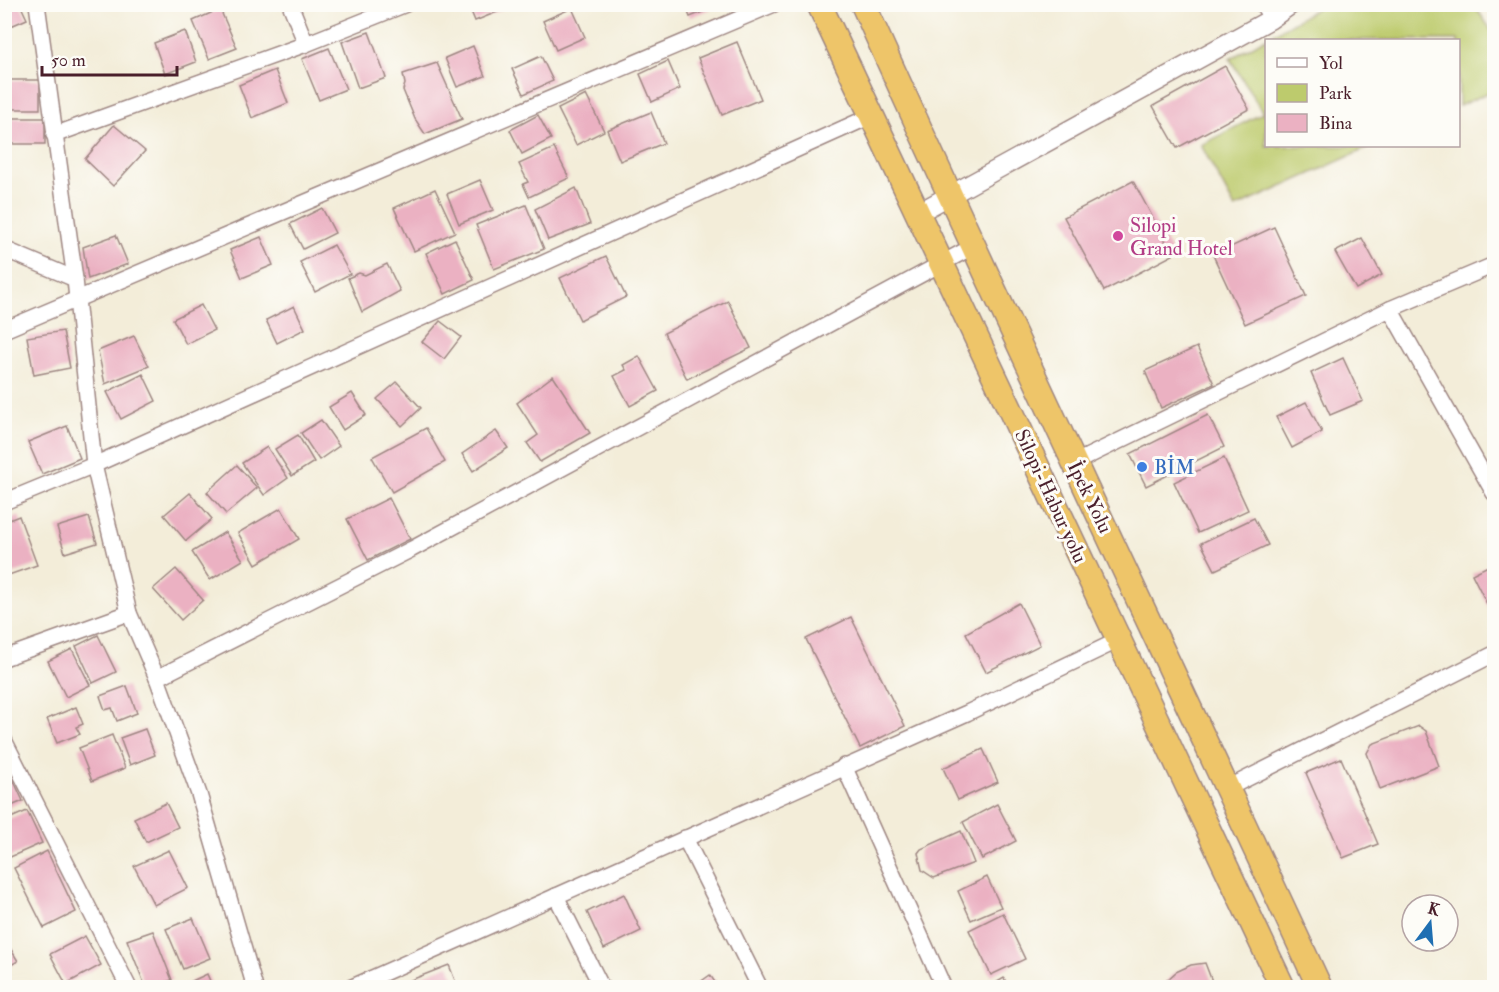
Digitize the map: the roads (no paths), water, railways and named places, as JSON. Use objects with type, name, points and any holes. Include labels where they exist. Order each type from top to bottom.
[{"type":"highway","name":"Silopi-Habur yolu","points":[[819,4],[939,263],[1119,640],[1162,724],[1283,987]]},
{"type":"highway","name":"İpek Yolu","points":[[864,4],[972,247],[1320,987]]},
{"type":"street","points":[[37,4],[75,279],[94,465],[129,613],[157,678],[199,794],[255,987]]},
{"type":"street","points":[[290,4],[306,44]]},
{"type":"street","points":[[54,135],[306,44],[406,4]]},
{"type":"street","points":[[4,330],[774,4]]},
{"type":"street","points":[[916,214],[1267,12],[1292,4]]},
{"type":"street","points":[[4,502],[94,465],[871,116]]},
{"type":"street","points":[[157,678],[412,549],[972,247]]},
{"type":"street","points":[[4,249],[75,279]]},
{"type":"street","points":[[1074,463],[1390,309],[1494,265]]},
{"type":"street","points":[[1390,309],[1494,492]]},
{"type":"street","points":[[4,658],[129,613]]},
{"type":"street","points":[[350,987],[967,713],[1119,640]]},
{"type":"street","points":[[1228,788],[1494,654]]},
{"type":"street","points":[[4,740],[129,987]]},
{"type":"street","points":[[844,766],[944,987]]},
{"type":"street","points":[[685,838],[760,987]]},
{"type":"street","points":[[556,896],[602,987]]},
{"type":"place","name":"Silopi Grand Hotel","points":[[1118,236]]},
{"type":"place","name":"BİM","points":[[1142,467]]}]
